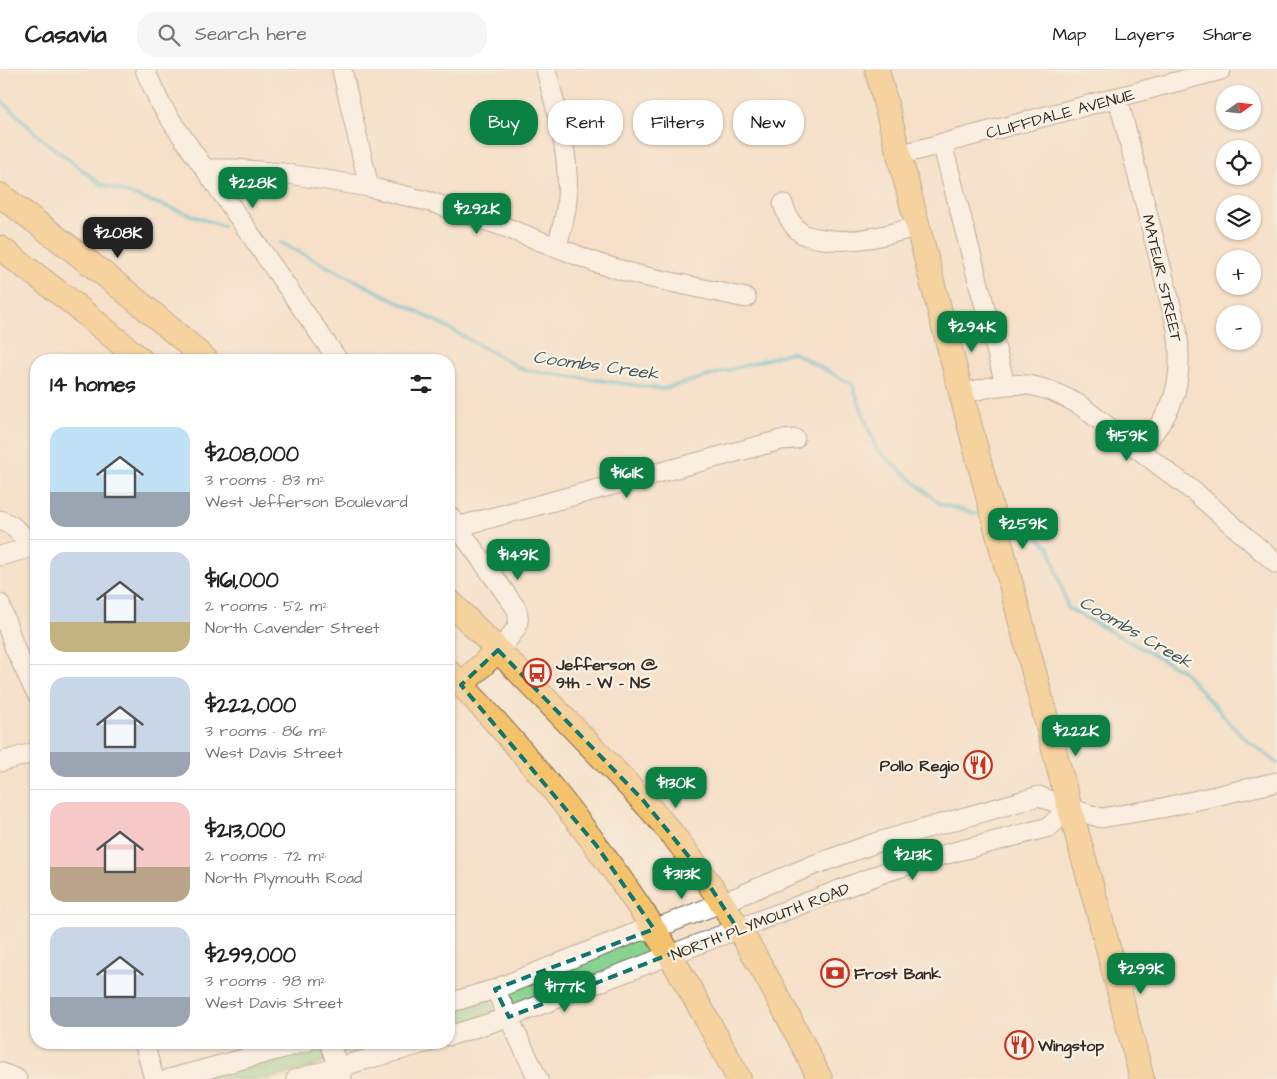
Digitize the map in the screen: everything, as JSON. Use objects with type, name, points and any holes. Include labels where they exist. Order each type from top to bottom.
[{"type":"main road","points":[[877,70],[1069,808],[1142,1079]]},
{"type":"main road","points":[[0,195],[100,270],[171,328],[199,354]]},
{"type":"main road","points":[[0,248],[64,296],[134,354]]},
{"type":"main road","points":[[455,607],[642,799],[675,838],[722,903],[774,989],[820,1079]]},
{"type":"main road","points":[[498,650],[455,678],[497,723],[566,806],[601,852],[654,929],[713,1030],[738,1079]]},
{"type":"street","points":[[145,70],[159,101],[204,170],[334,354]]},
{"type":"street","points":[[342,70],[369,187]]},
{"type":"street","points":[[546,70],[566,150],[568,176],[566,210],[557,247]]},
{"type":"street","name":"CLIFFDALE AVENUE","points":[[900,155],[1220,70]]},
{"type":"street","name":"MATEUR STREET","points":[[1118,98],[1177,329],[1180,354],[1179,374],[1166,416],[1140,450]]},
{"type":"street","points":[[942,144],[1005,384]]},
{"type":"street","points":[[204,170],[234,169],[283,173],[369,187],[431,202],[597,263],[638,276],[746,298]]},
{"type":"street","points":[[783,204],[789,220],[802,233],[814,238],[836,241],[859,240],[887,235],[918,226]]},
{"type":"street","points":[[962,394],[1005,384],[1028,384],[1061,394],[1081,406],[1140,450],[1275,557]]},
{"type":"street","points":[[455,520],[478,522],[781,440],[795,439]]},
{"type":"street","points":[[0,520],[11,525],[30,541]]},
{"type":"street","points":[[455,523],[516,608],[519,616],[518,625],[498,650]]},
{"type":"street","points":[[0,556],[30,548]]},
{"type":"street","points":[[0,604],[15,649],[30,680]]},
{"type":"street","points":[[0,762],[30,754]]},
{"type":"street","name":"NORTH PLYMOUTH ROAD","points":[[455,1001],[495,989],[637,932],[654,929],[811,866],[878,842],[1039,796],[1101,818],[1162,808],[1277,782]]},
{"type":"street","name":"NORTH PLYMOUTH ROAD","points":[[455,1034],[509,1017],[892,870],[1049,828],[1069,808]]},
{"type":"street","points":[[495,989],[538,1079]]},
{"type":"street","points":[[146,1049],[154,1079]]},
{"type":"street","points":[[169,1079],[280,1049]]},
{"type":"street","points":[[331,1049],[340,1073]]},
{"type":"street","points":[[296,1079],[340,1073],[405,1049]]},
{"type":"highlighted area","points":[[498,650],[642,799],[698,868],[737,928],[509,1017],[495,989],[654,929],[596,845],[461,685]]},
{"type":"green space","points":[[635,939],[644,940],[647,944],[646,957],[516,1005],[511,1001],[510,992]]},
{"type":"green space","points":[[490,1000],[494,1008],[493,1014],[455,1028],[455,1007]]},
{"type":"green space","points":[[300,1049],[322,1049],[325,1056],[321,1064],[269,1079],[191,1079]]},
{"type":"green space","points":[[342,1049],[372,1049],[348,1056]]},
{"type":"waterway","name":"Coombs Creek","points":[[0,99],[43,140],[101,184],[223,226]]},
{"type":"waterway","name":"Coombs Creek","points":[[281,243],[432,319],[524,370],[663,389],[792,352],[852,384],[877,450],[940,504],[977,514]]},
{"type":"waterway","name":"Coombs Creek","points":[[1028,530],[1049,547],[1068,608],[1183,671],[1242,736],[1277,763]]},
{"type":"place","name":"Jefferson @ 9th - W - NS","points":[[537,673]]},
{"type":"place","name":"Pollo Regio","points":[[978,765]]},
{"type":"place","name":"Frost Bank","points":[[835,973]]},
{"type":"place","name":"Wingstop","points":[[1019,1045]]}]
